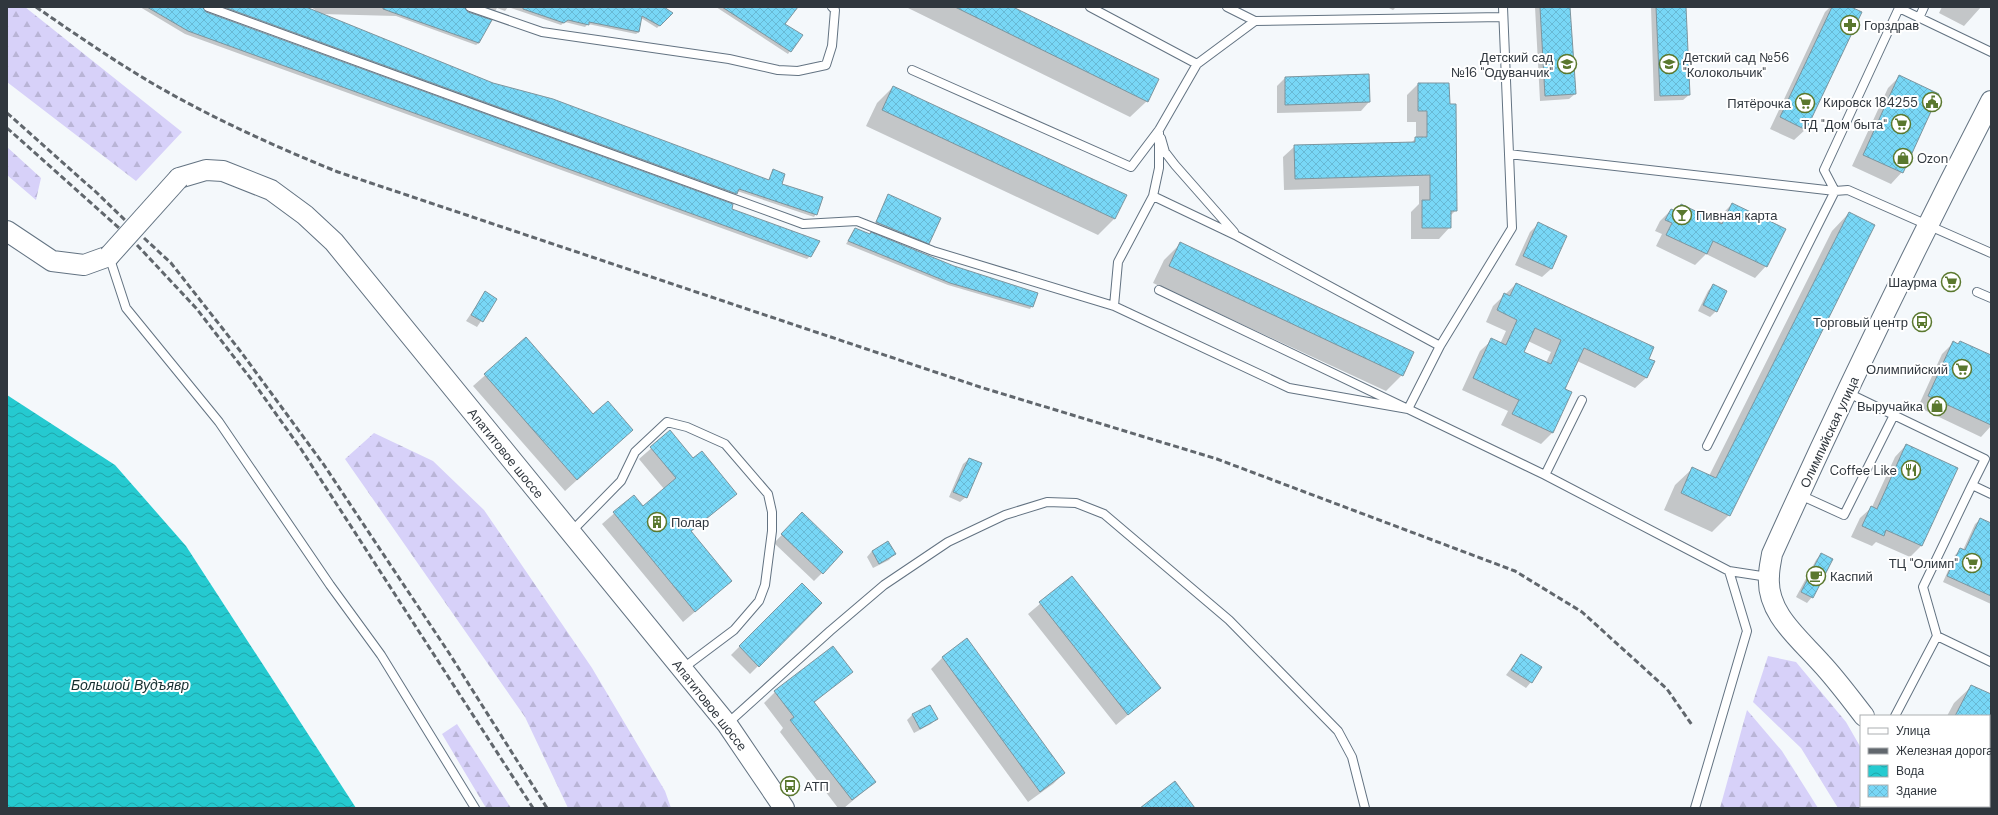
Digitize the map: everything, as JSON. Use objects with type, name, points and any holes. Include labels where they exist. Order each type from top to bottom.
[{"type":"street","name":"Олимпийская улица","points":[[1863,715],[1822,664],[1791,631],[1778,614],[1771,596],[1768,577],[1772,554],[1846,392],[1927,225],[1991,101]]},
{"type":"street","name":"Апатитовое шоссе","points":[[109,256],[180,178],[206,170],[223,171],[271,190],[305,215],[334,242],[727,724],[784,808]]},
{"type":"street","points":[[7,231],[52,261],[84,265],[109,256]]},
{"type":"lane","points":[[208,7],[803,224],[857,221],[933,251],[1114,306],[1289,388],[1408,409]]},
{"type":"lane","points":[[470,7],[542,32],[730,58],[778,70],[798,71],[826,64],[832,46],[834,8]]},
{"type":"lane","points":[[1090,7],[1197,64]]},
{"type":"lane","points":[[1227,7],[1255,21],[1503,18]]},
{"type":"lane","points":[[1408,409],[1440,346],[1512,228],[1503,7]]},
{"type":"lane","points":[[1919,18],[1924,7]]},
{"type":"lane","points":[[1835,191],[1824,170],[1899,8],[1991,52]]},
{"type":"lane","points":[[912,70],[1131,167],[1159,130],[1197,64],[1255,21]]},
{"type":"lane","points":[[1114,306],[1118,262],[1153,196],[1159,168],[1159,130]]},
{"type":"lane","points":[[1159,130],[1165,152],[1175,166],[1237,236]]},
{"type":"lane","points":[[1509,154],[1835,191],[1848,190],[1991,253]]},
{"type":"lane","points":[[1707,446],[1835,191]]},
{"type":"lane","points":[[1153,196],[1237,236],[1440,346]]},
{"type":"lane","points":[[109,256],[126,308],[219,422],[330,585],[381,655],[475,808]]},
{"type":"lane","points":[[1159,290],[1545,475],[1729,571],[1768,577]]},
{"type":"lane","points":[[1977,292],[1991,298]]},
{"type":"lane","points":[[1846,392],[1985,459],[1923,587],[1937,636],[1896,715]]},
{"type":"lane","points":[[1545,475],[1582,400]]},
{"type":"lane","points":[[1800,495],[1844,515],[1894,415]]},
{"type":"lane","points":[[571,532],[621,481],[635,452],[667,422],[687,428],[724,444],[768,494],[772,512],[772,531],[765,585],[759,601],[734,630],[682,669]]},
{"type":"lane","points":[[1972,485],[1991,494]]},
{"type":"lane","points":[[727,724],[830,630],[884,585],[948,542],[1005,515],[1047,502],[1076,503],[1104,514],[1229,620],[1338,731],[1352,757],[1365,808]]},
{"type":"lane","points":[[1695,808],[1747,631],[1729,571]]},
{"type":"lane","points":[[1937,636],[1991,662]]},
{"type":"green space","points":[[7,7],[25,7],[182,132],[136,181],[7,82]]},
{"type":"green space","points":[[7,147],[41,178],[36,200],[7,175]]},
{"type":"green space","points":[[374,433],[433,461],[484,510],[592,668],[665,791],[671,808],[568,808],[525,717],[345,459]]},
{"type":"green space","points":[[1768,656],[1796,662],[1846,722],[1860,746],[1860,807],[1895,808],[1838,808],[1801,748],[1753,702]]},
{"type":"green space","points":[[1747,710],[1782,751],[1818,808],[1720,808]]},
{"type":"green space","points":[[457,724],[511,808],[486,808],[442,734]]},
{"type":"green space","points":[[1991,758],[1991,808],[1947,808],[1990,807]]},
{"type":"water","name":"Большой Вудъявр","points":[[7,395],[115,465],[186,546],[356,808],[7,808]]},
{"type":"building","points":[[147,7],[203,7],[206,12],[733,204],[732,209],[820,241],[811,257],[188,31]]},
{"type":"building","points":[[224,7],[306,7],[493,83],[553,99],[769,180],[773,169],[785,174],[782,184],[823,197],[817,215],[739,189],[737,194]]},
{"type":"building","points":[[383,7],[465,7],[468,12],[492,20],[479,43],[383,9]]},
{"type":"building","points":[[523,7],[664,7],[673,13],[660,26],[642,16],[639,32],[589,22],[589,25],[568,20],[564,23],[523,9]]},
{"type":"building","points":[[722,7],[798,7],[785,24],[803,35],[791,52]]},
{"type":"building","points":[[955,7],[1013,7],[1159,79],[1148,102]]},
{"type":"building","points":[[1540,7],[1570,7],[1576,94],[1545,96]]},
{"type":"building","points":[[1656,7],[1686,7],[1690,95],[1660,96]]},
{"type":"building","points":[[1832,7],[1851,7],[1862,12],[1806,130],[1780,117]]},
{"type":"building","points":[[1369,74],[1370,102],[1285,105],[1285,77]]},
{"type":"building","name":"ТД \"Дом быта\"","points":[[1899,75],[1939,94],[1903,173],[1863,155]]},
{"type":"building","points":[[1418,83],[1449,83],[1450,104],[1456,104],[1457,211],[1451,211],[1451,228],[1422,228],[1422,200],[1430,200],[1430,175],[1295,179],[1294,145],[1415,142],[1415,137],[1427,137],[1427,111],[1418,111]]},
{"type":"building","points":[[893,86],[1127,195],[1115,219],[882,110]]},
{"type":"building","points":[[888,194],[941,218],[929,244],[876,222]]},
{"type":"building","points":[[1732,203],[1786,229],[1767,267],[1713,241],[1707,254],[1666,235],[1672,223],[1665,220],[1671,209],[1678,212],[1681,204],[1722,224]]},
{"type":"building","points":[[1849,212],[1875,225],[1730,516],[1681,493],[1692,467],[1716,478]]},
{"type":"building","points":[[1538,222],[1567,236],[1552,269],[1523,256]]},
{"type":"building","points":[[855,228],[870,234],[871,232],[954,266],[1038,293],[1033,307],[950,283],[848,241]]},
{"type":"building","points":[[1180,242],[1414,352],[1403,376],[1169,266]]},
{"type":"building","points":[[1516,283],[1654,347],[1649,359],[1655,361],[1647,378],[1584,348],[1565,389],[1572,392],[1553,433],[1512,414],[1519,400],[1473,378],[1491,338],[1506,345],[1517,320],[1497,310],[1504,293],[1510,296]],"holes":[[[1535,328],[1561,340],[1551,364],[1524,352]]]},
{"type":"building","points":[[1713,284],[1727,291],[1717,312],[1703,305]]},
{"type":"building","points":[[485,291],[497,299],[483,322],[471,315]]},
{"type":"building","points":[[526,337],[593,414],[608,401],[633,430],[577,480],[484,374]]},
{"type":"building","points":[[1953,341],[1958,344],[1960,341],[1991,355],[1991,425],[1928,396]]},
{"type":"building","name":"Полар","points":[[670,430],[693,458],[702,451],[737,494],[691,531],[732,581],[695,612],[613,512],[634,495],[643,506],[676,478],[650,447]]},
{"type":"building","points":[[1906,444],[1958,468],[1922,546],[1886,530],[1884,536],[1862,526],[1871,506],[1877,509]]},
{"type":"building","points":[[969,458],[982,463],[967,498],[953,492]]},
{"type":"building","points":[[802,512],[843,552],[823,574],[781,534]]},
{"type":"building","name":"ТЦ \"Олимп\"","points":[[1980,518],[1991,523],[1991,596],[1947,576],[1960,548],[1965,550]]},
{"type":"building","points":[[888,541],[896,554],[879,564],[872,551]]},
{"type":"building","points":[[1821,553],[1833,559],[1813,598],[1801,592]]},
{"type":"building","points":[[1072,576],[1161,688],[1128,715],[1039,602]]},
{"type":"building","points":[[802,583],[822,603],[759,667],[739,646]]},
{"type":"building","points":[[967,638],[1065,773],[1040,792],[942,657]]},
{"type":"building","points":[[833,646],[853,672],[814,702],[876,782],[852,800],[790,720],[794,717],[774,691]]},
{"type":"building","points":[[1521,654],[1542,667],[1532,683],[1511,670]]},
{"type":"building","points":[[1971,685],[1991,694],[1991,716],[1956,715]]},
{"type":"building","points":[[930,705],[938,719],[920,729],[912,714]]},
{"type":"building","points":[[1175,781],[1195,808],[1140,808]]},
{"type":"railway","points":[[36,7],[113,59],[175,96],[256,137],[338,172],[980,387],[1217,459],[1515,571],[1582,612],[1667,689],[1692,725]]},
{"type":"railway","points":[[7,113],[97,193],[126,221]]},
{"type":"railway","points":[[7,128],[119,228]]},
{"type":"railway","points":[[144,238],[171,263],[241,352],[324,465],[449,653],[547,808]]},
{"type":"railway","points":[[137,245],[196,308],[251,379],[301,449],[533,808]]},
{"type":"place","name":"Горздрав","points":[[1850,25]]},
{"type":"place","name":"Детский сад №16 \"Одуванчик\"","points":[[1567,64]]},
{"type":"place","name":"Детский сад №56 \"Колокольчик\"","points":[[1669,64]]},
{"type":"place","name":"Кировск 184255","points":[[1932,102]]},
{"type":"place","name":"Пятёрочка","points":[[1805,103]]},
{"type":"place","name":"ТД \"Дом быта\"","points":[[1901,124]]},
{"type":"place","name":"Ozon","points":[[1903,158]]},
{"type":"place","name":"Пивная карта","points":[[1682,215]]},
{"type":"place","name":"Шаурма","points":[[1951,282]]},
{"type":"place","name":"Торговый центр","points":[[1922,322]]},
{"type":"place","name":"Олимпийский","points":[[1962,369]]},
{"type":"place","name":"Выручайка","points":[[1937,406]]},
{"type":"place","name":"Coffee Like","points":[[1911,470]]},
{"type":"place","name":"Полар","points":[[657,522]]},
{"type":"place","name":"ТЦ \"Олимп\"","points":[[1972,563]]},
{"type":"place","name":"Каспий","points":[[1816,576]]},
{"type":"place","name":"АТП","points":[[790,786]]}]
